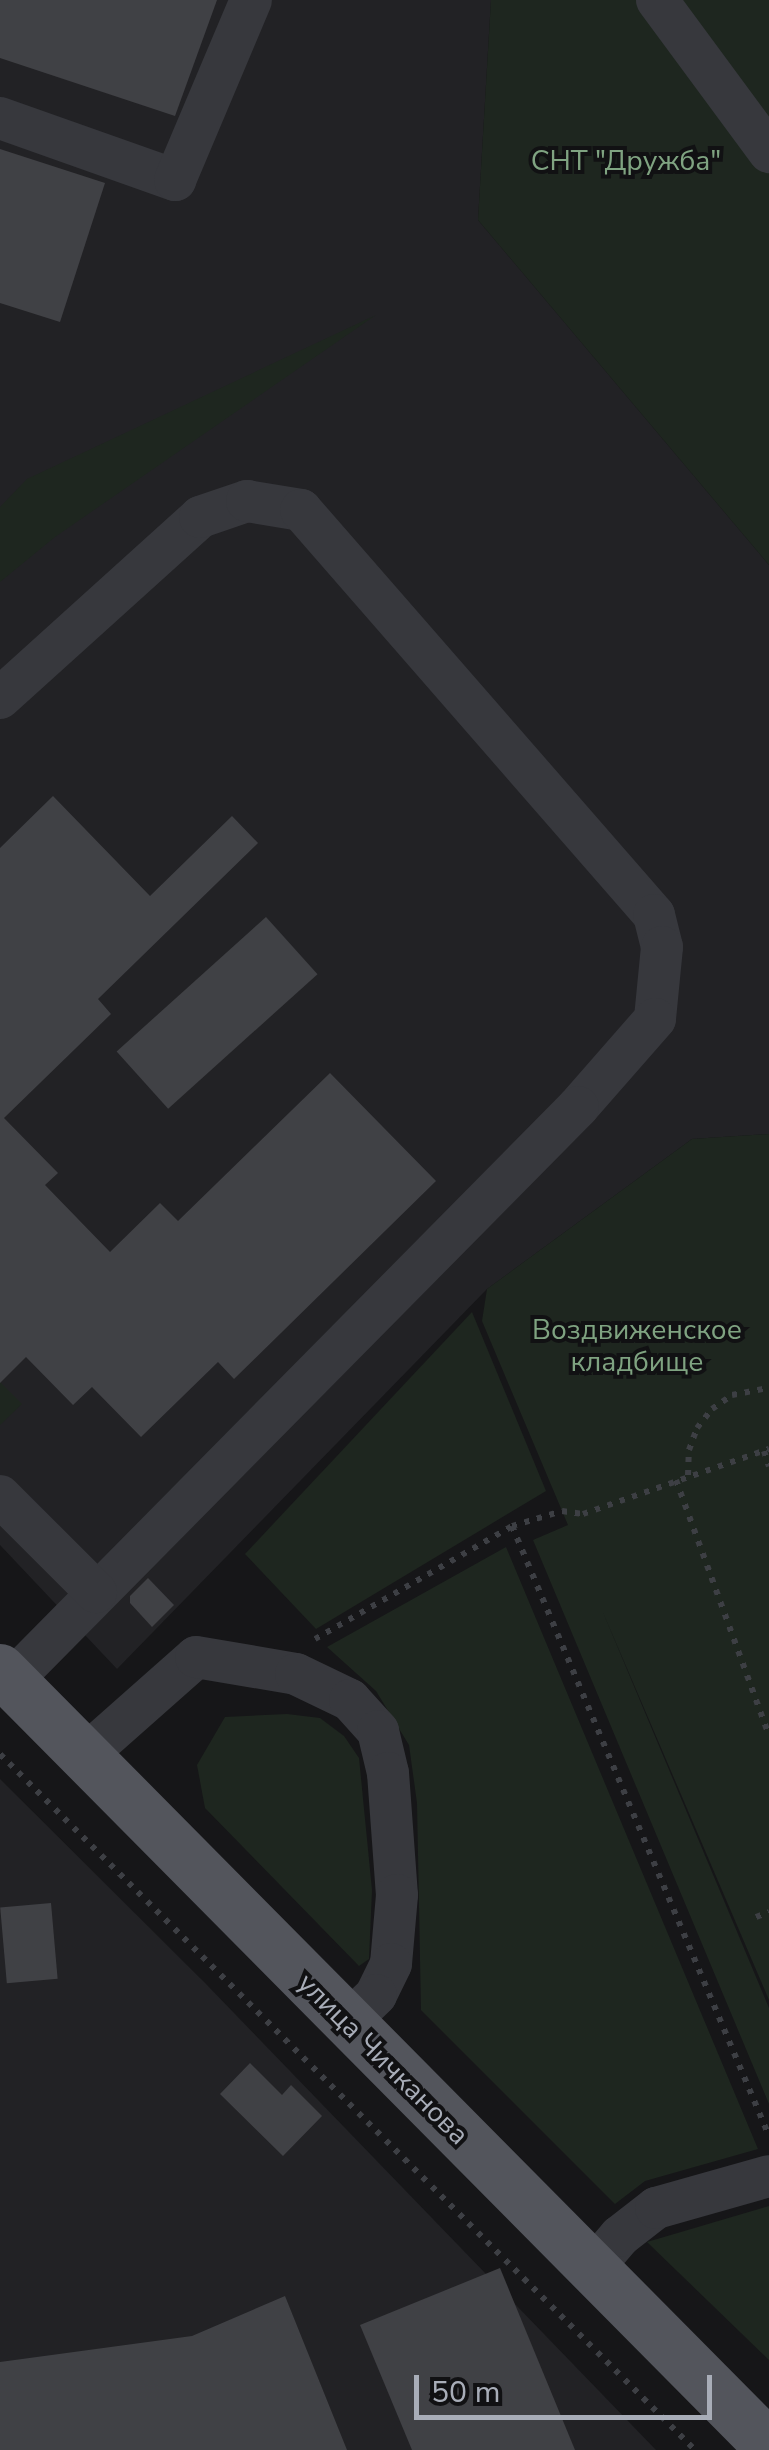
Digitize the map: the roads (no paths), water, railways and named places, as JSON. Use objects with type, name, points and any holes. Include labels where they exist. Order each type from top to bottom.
[{"type":"main road","name":"улица Чичканова","points":[[6,1675],[82,1758],[769,2446]]},
{"type":"lane","points":[[0,118],[175,180],[251,0]]},
{"type":"lane","points":[[657,0],[769,152]]},
{"type":"lane","points":[[0,698],[200,517],[247,500],[302,510],[654,915],[662,947],[655,1019],[578,1108],[96,1592],[6,1675]]},
{"type":"lane","points":[[0,1496],[96,1592]]},
{"type":"lane","points":[[82,1758],[196,1657],[296,1674],[350,1700],[378,1732],[382,1746],[388,1774],[397,1894],[390,1964],[376,1996],[347,2024]]},
{"type":"lane","points":[[592,2269],[620,2236],[656,2208],[769,2176]]},
{"type":"park label","name":"СНТ \"Дружба\"","points":[[626,161]]},
{"type":"park label","name":"Воздвиженское кладбище","points":[[637,1346]]}]
